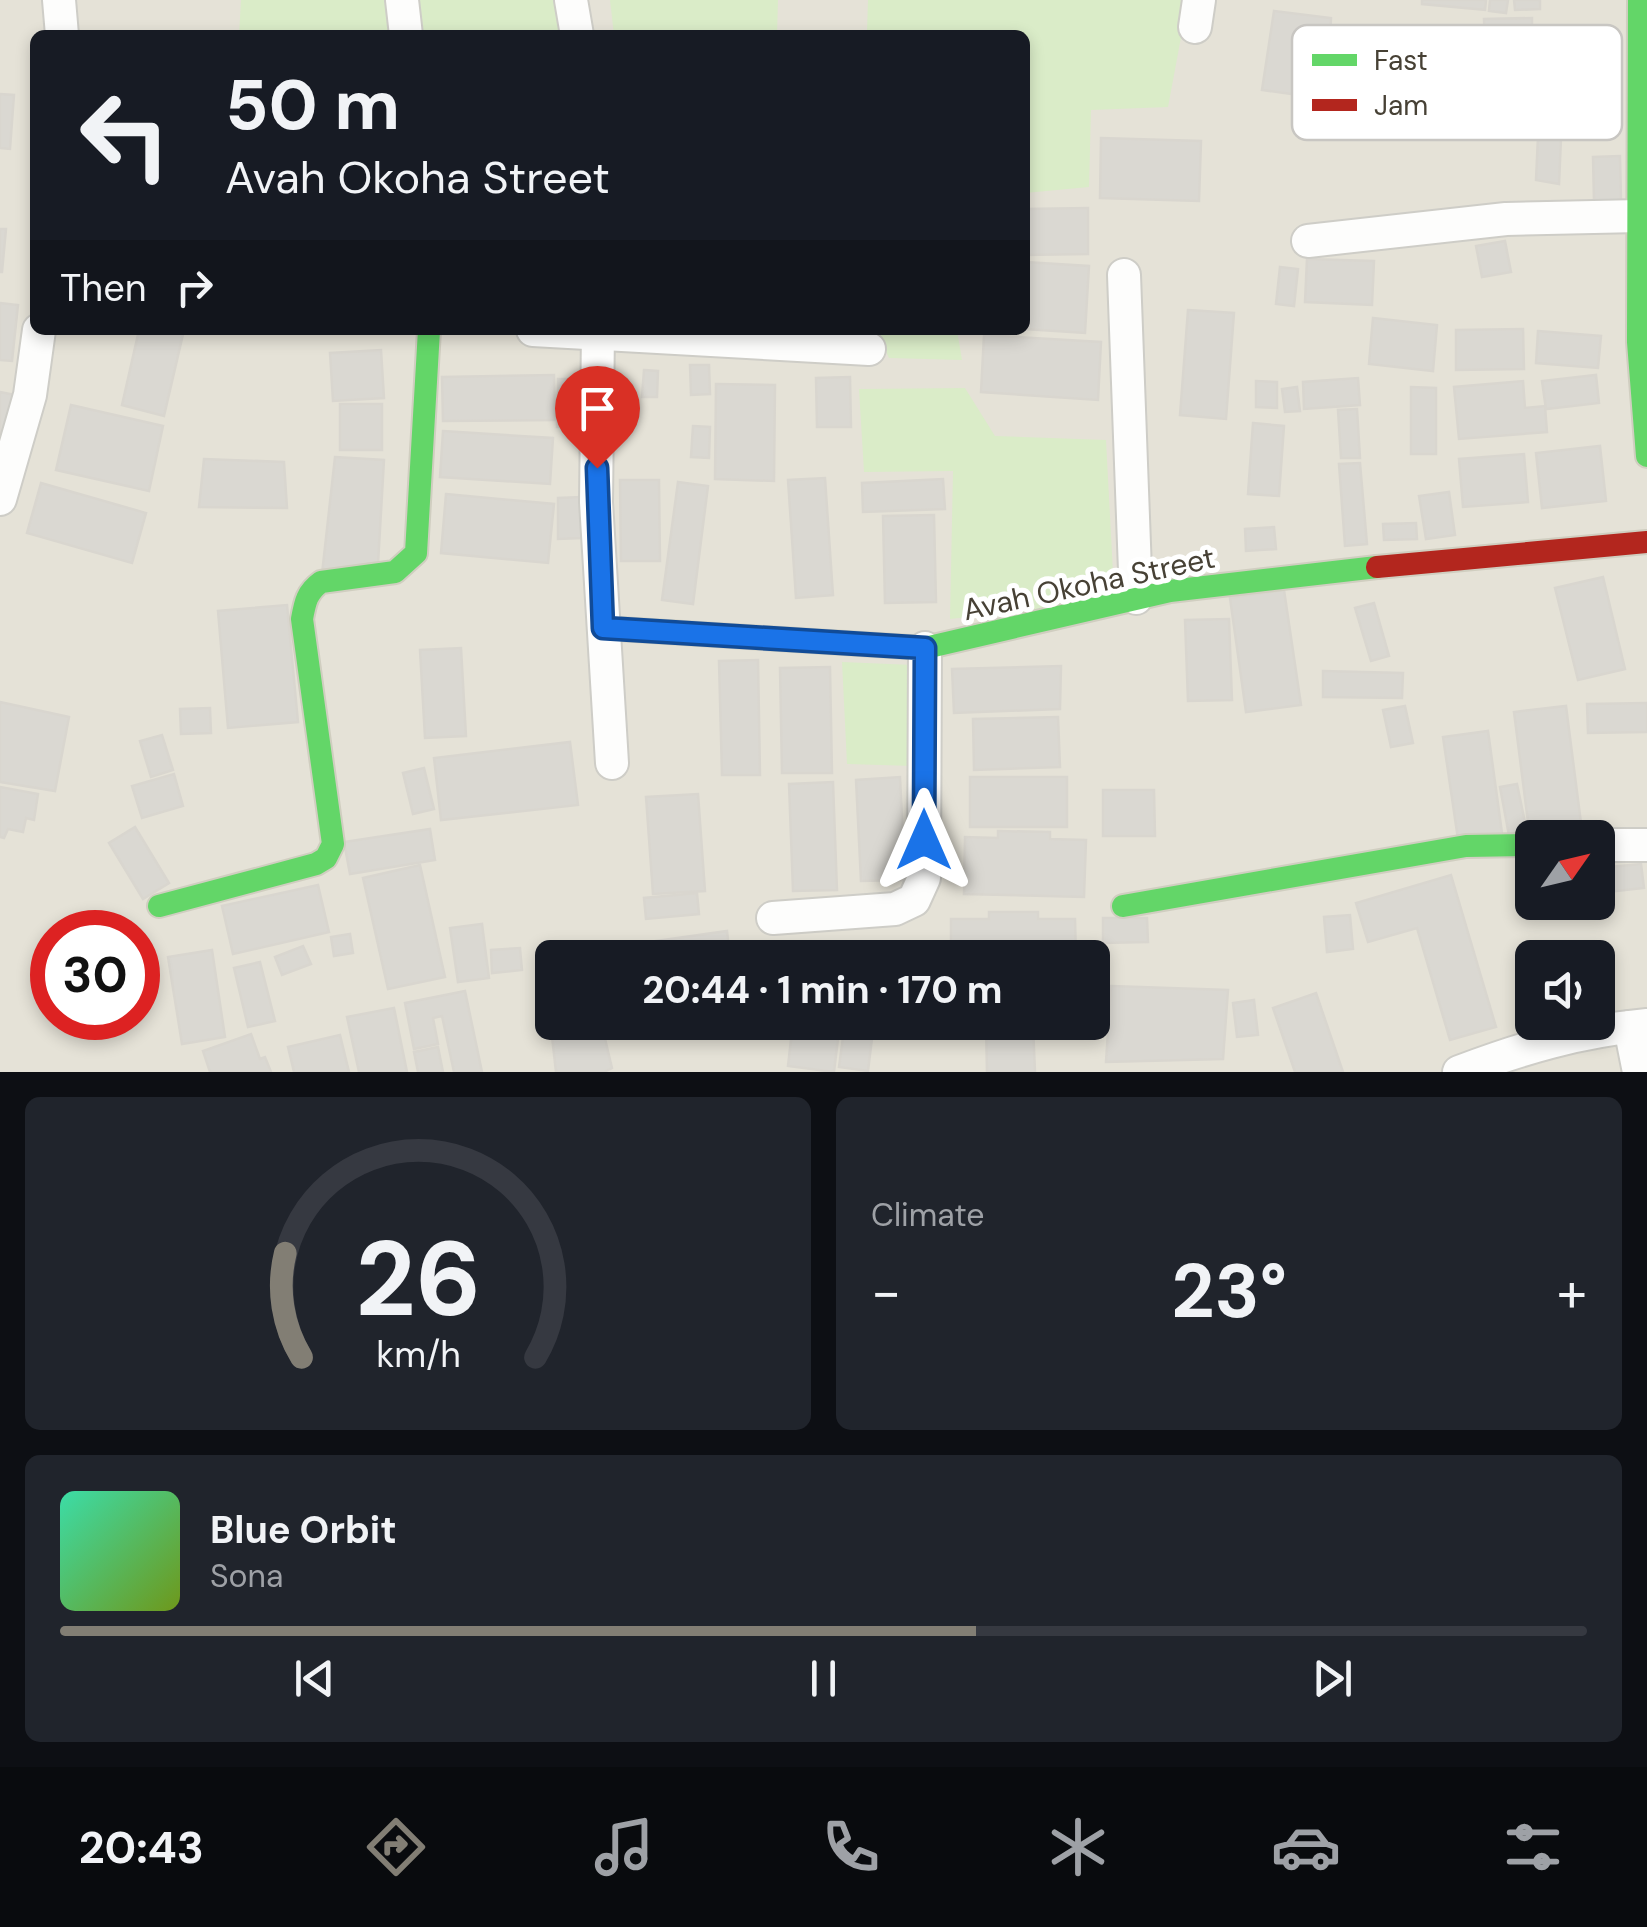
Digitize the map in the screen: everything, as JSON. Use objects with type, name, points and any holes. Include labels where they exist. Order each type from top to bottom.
[{"type":"street","points":[[58,0],[61,30]]},
{"type":"street","points":[[402,0],[405,30]]},
{"type":"street","points":[[572,0],[576,30]]},
{"type":"street","points":[[1640,0],[1644,81],[1640,400],[1647,456]]},
{"type":"street","points":[[1308,241],[1506,219],[1640,216]]},
{"type":"street","points":[[1124,276],[1136,598]]},
{"type":"street","points":[[0,499],[30,396],[39,335]]},
{"type":"street","points":[[159,906],[316,864],[326,858],[332,844],[302,619],[303,600],[315,584],[350,574],[394,573],[416,553],[429,335]]},
{"type":"street","points":[[598,335],[596,502],[612,762]]},
{"type":"street","points":[[646,335],[870,349]]},
{"type":"street","name":"Avah Okoha Street","points":[[603,628],[925,648],[964,642],[1136,598],[1314,573],[1647,542]]},
{"type":"street","points":[[774,918],[895,910],[914,900],[924,878],[925,648]]},
{"type":"street","points":[[1615,845],[1647,845]]},
{"type":"street","points":[[1123,906],[1466,846],[1515,846]]},
{"type":"street","points":[[1460,1072],[1546,1041],[1638,1026],[1639,1072]]},
{"type":"shaded area","points":[[0,0],[1647,0],[1647,1072],[0,1072]]},
{"type":"green space","points":[[241,0],[387,0],[390,30],[239,30]]},
{"type":"green space","points":[[415,0],[559,0],[562,30],[418,30]]},
{"type":"green space","points":[[610,0],[778,0],[777,30],[613,30]]},
{"type":"green space","points":[[868,0],[1188,0],[1168,107],[1091,110],[1089,187],[1030,193],[1030,30],[867,30]]},
{"type":"green space","points":[[866,335],[958,335],[962,360],[889,358],[881,340]]},
{"type":"green space","points":[[965,388],[995,436],[1106,440],[1114,592],[1051,608],[950,619],[953,471],[864,472],[859,389]]},
{"type":"green space","points":[[842,662],[913,665],[914,766],[847,764]]},
{"type":"building","points":[[1422,0],[1486,0],[1485,10],[1422,4]]},
{"type":"building","points":[[1490,0],[1508,0],[1506,13],[1489,11]]},
{"type":"building","points":[[1514,0],[1540,0],[1540,9],[1515,10]]},
{"type":"building","points":[[1274,11],[1331,18],[1331,25],[1292,25],[1292,94],[1262,90]]},
{"type":"building","points":[[1532,18],[1532,25],[1484,25],[1484,19]]},
{"type":"building","points":[[0,94],[14,95],[10,149],[0,148]]},
{"type":"building","points":[[1101,138],[1201,141],[1199,201],[1100,198]]},
{"type":"building","points":[[1538,140],[1561,140],[1559,184],[1536,180]]},
{"type":"building","points":[[1620,156],[1621,201],[1594,201],[1593,157]]},
{"type":"building","points":[[1088,208],[1088,254],[1030,255],[1030,209]]},
{"type":"building","points":[[0,229],[6,229],[2,272],[0,272]]},
{"type":"building","points":[[1505,241],[1511,272],[1482,277],[1476,246]]},
{"type":"building","points":[[1307,259],[1374,261],[1372,305],[1305,302]]},
{"type":"building","points":[[1030,262],[1089,266],[1085,333],[1030,329]]},
{"type":"building","points":[[1280,267],[1298,269],[1294,306],[1276,304]]},
{"type":"building","points":[[0,303],[18,305],[12,361],[0,360]]},
{"type":"building","points":[[1188,310],[1234,313],[1226,419],[1180,415]]},
{"type":"building","points":[[1373,318],[1437,325],[1433,371],[1369,364]]},
{"type":"building","points":[[1523,329],[1524,369],[1456,370],[1456,330]]},
{"type":"building","points":[[1538,331],[1601,336],[1598,368],[1536,363]]},
{"type":"building","points":[[138,335],[183,335],[164,416],[122,405]]},
{"type":"building","points":[[984,335],[1101,342],[1098,400],[981,392]]},
{"type":"building","points":[[381,350],[384,398],[333,401],[330,353]]},
{"type":"building","points":[[690,365],[709,365],[710,394],[691,395]]},
{"type":"building","points":[[644,370],[658,371],[657,397],[642,397]]},
{"type":"building","points":[[554,375],[555,420],[443,421],[442,377]]},
{"type":"building","points":[[1596,375],[1599,403],[1546,409],[1542,381]]},
{"type":"building","points":[[850,377],[851,427],[817,427],[816,378]]},
{"type":"building","points":[[1358,378],[1360,405],[1304,409],[1303,382]]},
{"type":"building","points":[[558,379],[583,379],[582,427],[557,427]]},
{"type":"building","points":[[1256,381],[1277,382],[1277,408],[1256,407]]},
{"type":"building","points":[[1523,381],[1525,408],[1545,406],[1547,432],[1459,439],[1454,387]]},
{"type":"building","points":[[716,384],[775,385],[774,481],[715,479]]},
{"type":"building","points":[[1297,387],[1300,411],[1285,412],[1282,389]]},
{"type":"building","points":[[1411,387],[1436,388],[1436,454],[1411,454]]},
{"type":"building","points":[[0,392],[15,395],[0,447]]},
{"type":"building","points":[[340,404],[382,404],[382,450],[340,450]]},
{"type":"building","points":[[71,405],[163,426],[149,491],[56,470]]},
{"type":"building","points":[[1357,409],[1360,458],[1341,458],[1338,410]]},
{"type":"building","points":[[1253,423],[1284,426],[1279,496],[1248,494]]},
{"type":"building","points":[[693,426],[710,427],[709,458],[691,457]]},
{"type":"building","points":[[443,431],[553,438],[550,484],[440,477]]},
{"type":"building","points":[[1600,446],[1606,501],[1542,508],[1536,453]]},
{"type":"building","points":[[1524,454],[1528,502],[1463,507],[1459,459]]},
{"type":"building","points":[[335,457],[384,460],[378,564],[322,574]]},
{"type":"building","points":[[204,459],[284,462],[287,508],[199,507]]},
{"type":"building","points":[[1360,463],[1367,544],[1345,546],[1339,464]]},
{"type":"building","points":[[825,478],[833,595],[796,598],[788,480]]},
{"type":"building","points":[[943,479],[945,509],[863,512],[862,483]]},
{"type":"building","points":[[620,480],[659,480],[660,561],[621,561]]},
{"type":"building","points":[[678,482],[708,486],[693,604],[662,600]]},
{"type":"building","points":[[41,483],[146,513],[132,563],[27,533]]},
{"type":"building","points":[[1449,492],[1455,535],[1426,539],[1419,496]]},
{"type":"building","points":[[446,494],[554,504],[548,563],[441,553]]},
{"type":"building","points":[[581,497],[582,538],[558,539],[558,498]]},
{"type":"building","points":[[934,515],[936,602],[885,603],[883,516]]},
{"type":"building","points":[[1416,523],[1417,539],[1384,540],[1383,524]]},
{"type":"building","points":[[1274,527],[1276,549],[1246,551],[1245,529]]},
{"type":"building","points":[[1603,577],[1625,669],[1578,680],[1555,588]]},
{"type":"building","points":[[1284,590],[1301,705],[1246,712],[1230,598]]},
{"type":"building","points":[[1374,603],[1389,656],[1371,661],[1355,608]]},
{"type":"building","points":[[287,605],[298,722],[228,728],[218,611]]},
{"type":"building","points":[[1229,619],[1232,700],[1188,701],[1185,620]]},
{"type":"building","points":[[461,648],[466,736],[425,738],[420,650]]},
{"type":"building","points":[[758,660],[760,775],[722,775],[719,661]]},
{"type":"building","points":[[1061,666],[1060,709],[954,713],[952,669]]},
{"type":"building","points":[[830,667],[832,773],[782,773],[780,668]]},
{"type":"building","points":[[1323,671],[1403,673],[1402,698],[1323,697]]},
{"type":"building","points":[[0,702],[69,717],[55,791],[0,782]]},
{"type":"building","points":[[1647,703],[1647,732],[1588,733],[1587,704]]},
{"type":"building","points":[[1405,706],[1413,743],[1391,747],[1383,710]]},
{"type":"building","points":[[1566,706],[1581,820],[1528,820],[1514,712]]},
{"type":"building","points":[[210,708],[211,733],[181,734],[180,709]]},
{"type":"building","points":[[1058,717],[1060,767],[974,770],[973,719]]},
{"type":"building","points":[[1488,731],[1502,833],[1458,839],[1443,737]]},
{"type":"building","points":[[162,735],[173,770],[151,777],[140,741]]},
{"type":"building","points":[[570,742],[578,805],[441,820],[434,758]]},
{"type":"building","points":[[424,768],[434,809],[413,814],[403,773]]},
{"type":"building","points":[[174,774],[183,806],[142,818],[132,786]]},
{"type":"building","points":[[900,777],[905,880],[861,881],[856,780]]},
{"type":"building","points":[[970,777],[1067,777],[1067,827],[970,827]]},
{"type":"building","points":[[833,782],[837,890],[793,891],[789,784]]},
{"type":"building","points":[[1517,784],[1524,820],[1515,820],[1515,840],[1510,841],[1500,787]]},
{"type":"building","points":[[0,787],[38,794],[34,820],[26,818],[23,832],[8,829],[4,838],[0,837]]},
{"type":"building","points":[[1103,790],[1154,790],[1155,836],[1103,836]]},
{"type":"building","points":[[698,794],[705,891],[653,894],[646,797]]},
{"type":"building","points":[[135,827],[169,883],[143,899],[109,843]]},
{"type":"building","points":[[430,829],[435,860],[350,874],[344,842]]},
{"type":"building","points":[[998,831],[1050,832],[1050,839],[1086,840],[1084,897],[964,894],[965,837],[998,838]]},
{"type":"building","points":[[1641,864],[1644,888],[1615,891],[1615,866]]},
{"type":"building","points":[[420,865],[445,977],[388,989],[363,878]]},
{"type":"building","points":[[1451,875],[1496,1027],[1450,1040],[1417,928],[1368,942],[1356,903]]},
{"type":"building","points":[[318,885],[329,932],[233,954],[222,906]]},
{"type":"building","points":[[697,893],[699,914],[646,919],[644,898]]},
{"type":"building","points":[[989,912],[1038,912],[1038,919],[1075,919],[1076,940],[951,940],[951,919],[989,919]]},
{"type":"building","points":[[1350,915],[1353,949],[1327,952],[1324,917]]},
{"type":"building","points":[[1103,918],[1147,918],[1148,942],[1103,940]]},
{"type":"building","points":[[482,924],[489,978],[458,982],[450,928]]},
{"type":"building","points":[[727,931],[728,940],[663,940]]},
{"type":"building","points":[[350,934],[353,953],[334,956],[331,937]]},
{"type":"building","points":[[303,946],[311,964],[282,975],[275,957]]},
{"type":"building","points":[[520,948],[522,970],[492,973],[491,950]]},
{"type":"building","points":[[212,950],[225,1037],[182,1044],[168,957]]},
{"type":"building","points":[[260,962],[275,1021],[248,1027],[234,968]]},
{"type":"building","points":[[1111,986],[1228,990],[1223,1059],[1106,1062]]},
{"type":"building","points":[[465,991],[482,1072],[454,1072],[442,1016],[433,1018],[438,1044],[414,1049],[405,1003]]},
{"type":"building","points":[[1316,993],[1343,1072],[1295,1072],[1273,1008]]},
{"type":"building","points":[[1254,1000],[1258,1035],[1237,1037],[1233,1003]]},
{"type":"building","points":[[394,1008],[407,1072],[359,1072],[347,1017]]},
{"type":"building","points":[[251,1034],[260,1059],[265,1057],[271,1072],[210,1072],[203,1051]]},
{"type":"building","points":[[340,1035],[349,1072],[294,1072],[288,1047]]},
{"type":"building","points":[[552,1040],[605,1040],[612,1068],[604,1072],[556,1072]]},
{"type":"building","points":[[791,1040],[838,1040],[834,1072],[788,1066]]},
{"type":"building","points":[[843,1040],[872,1040],[868,1071],[839,1067]]},
{"type":"building","points":[[986,1040],[1034,1040],[1035,1072],[987,1072]]},
{"type":"building","points":[[438,1047],[443,1072],[418,1072],[414,1052]]},
{"type":"traffic: fast","points":[[1639,0],[1638,342],[1647,456]]},
{"type":"traffic: fast","points":[[159,906],[316,864],[326,858],[333,844],[303,613],[310,594],[321,582],[395,572],[416,553],[429,335]]},
{"type":"traffic: fast","points":[[603,628],[925,648],[1170,591],[1377,567]]},
{"type":"traffic: fast","points":[[1123,906],[1466,846],[1515,845]]},
{"type":"traffic: jam","points":[[1377,567],[1647,542]]},
{"type":"route","points":[[597,468],[603,628],[925,648],[924,840]]}]
